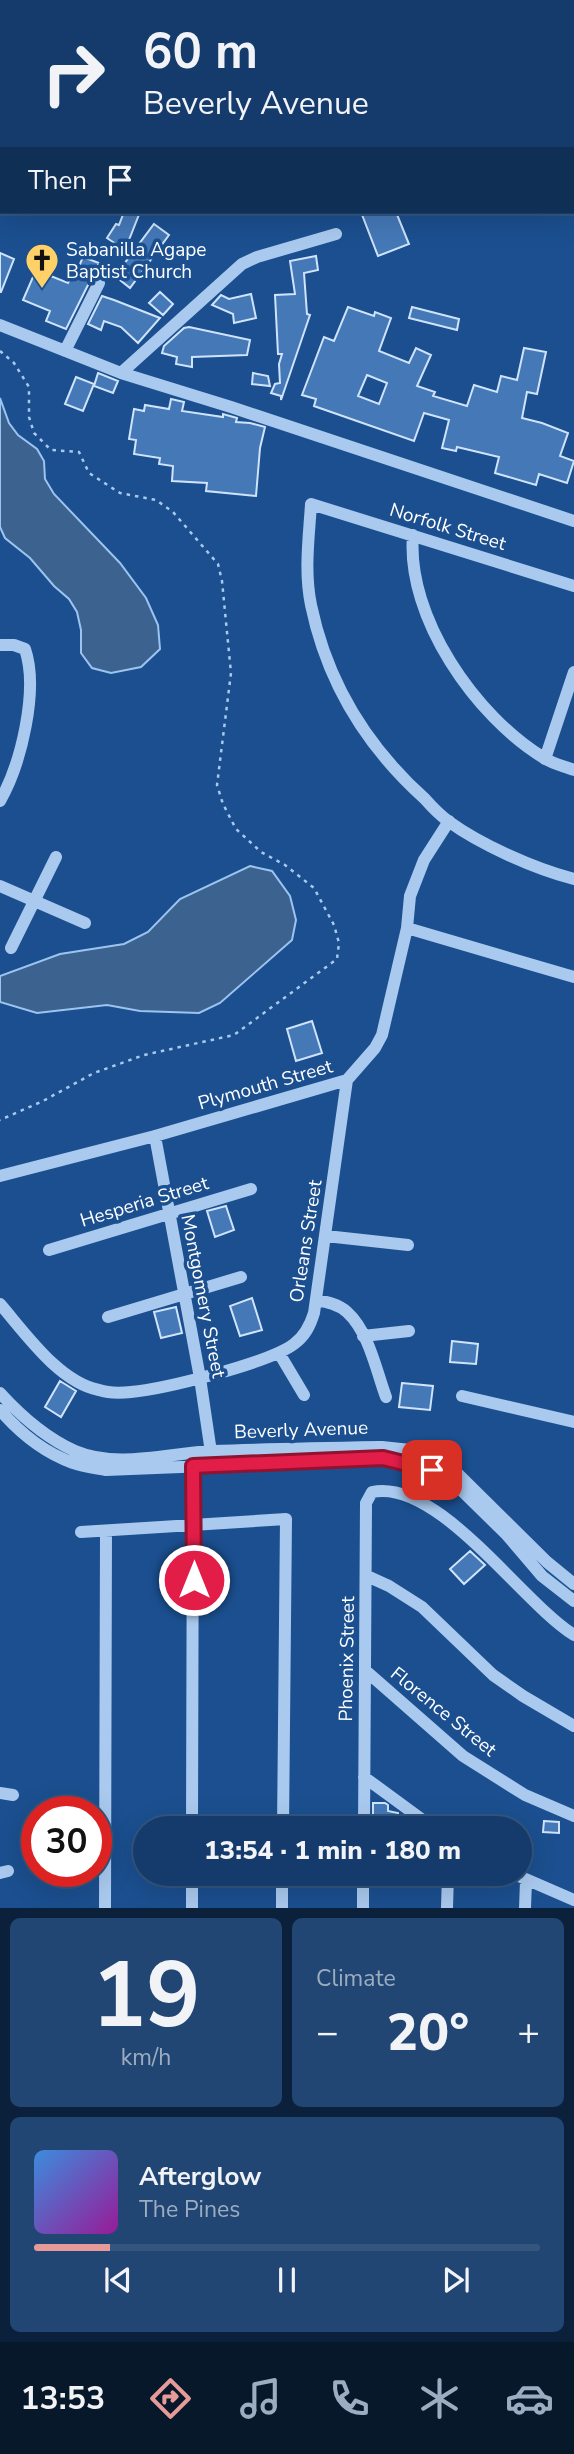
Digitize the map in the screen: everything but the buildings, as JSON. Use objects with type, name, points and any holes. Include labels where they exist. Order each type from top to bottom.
[{"type":"street","points":[[121,373],[243,264],[257,257],[336,234]]},
{"type":"street","points":[[65,351],[99,284]]},
{"type":"street","points":[[0,325],[121,373],[574,521]]},
{"type":"street","name":"Norfolk Street","points":[[449,821],[407,783],[377,750],[335,682],[311,604],[307,568],[311,504],[574,586]]},
{"type":"street","points":[[413,535],[414,569],[423,602],[433,632],[457,673],[480,705],[510,733],[545,759],[574,770]]},
{"type":"street","points":[[0,645],[14,645],[25,649],[30,663],[24,731],[7,788],[0,801]]},
{"type":"street","points":[[545,759],[574,672]]},
{"type":"street","points":[[449,821],[506,853],[574,879]]},
{"type":"street","name":"Plymouth Street","points":[[0,1175],[155,1136],[347,1080],[375,1048],[382,1035],[407,928],[410,896],[424,860],[449,821]]},
{"type":"street","points":[[11,948],[57,857]]},
{"type":"street","points":[[0,886],[85,923]]},
{"type":"street","points":[[407,928],[574,977]]},
{"type":"street","name":"Orleans Street","points":[[0,1304],[43,1354],[62,1371],[72,1379],[99,1391],[130,1392],[200,1378],[279,1353],[295,1344],[311,1325],[316,1300],[347,1080]]},
{"type":"street","name":"Montgomery Street","points":[[155,1136],[200,1378],[213,1465]]},
{"type":"street","name":"Hesperia Street","points":[[49,1250],[251,1189]]},
{"type":"street","points":[[326,1236],[408,1245]]},
{"type":"street","points":[[108,1317],[241,1278]]},
{"type":"street","points":[[316,1300],[346,1310],[363,1336],[386,1397]]},
{"type":"street","points":[[363,1336],[409,1331]]},
{"type":"street","points":[[279,1353],[304,1395]]},
{"type":"street","name":"Beverly Avenue","points":[[0,1392],[10,1422]]},
{"type":"street","points":[[462,1396],[574,1422]]},
{"type":"street","name":"Beverly Avenue","points":[[0,1410],[10,1422],[48,1452],[75,1464],[106,1469],[383,1458],[432,1470],[452,1481],[507,1535],[542,1576],[574,1601]]},
{"type":"street","name":"Beverly Avenue","points":[[10,1422],[48,1435],[76,1451],[106,1459],[211,1451],[383,1447],[410,1450],[435,1457],[457,1474],[547,1562],[574,1584]]},
{"type":"street","points":[[192,1816],[193,1452]]},
{"type":"street","name":"Phoenix Street","points":[[364,1816],[366,1503],[372,1492],[384,1489],[405,1496],[448,1518],[531,1599],[574,1635]]},
{"type":"street","points":[[81,1532],[286,1519],[283,1816]]},
{"type":"street","points":[[105,1908],[106,1531]]},
{"type":"street","points":[[367,1576],[422,1607],[493,1675],[574,1726]]},
{"type":"street","name":"Florence Street","points":[[366,1671],[463,1756],[525,1795],[574,1816]]},
{"type":"street","points":[[364,1777],[417,1816]]},
{"type":"street","points":[[532,1882],[574,1900]]},
{"type":"street","points":[[192,1886],[192,1908]]},
{"type":"street","points":[[282,1886],[282,1908]]},
{"type":"street","points":[[363,1886],[363,1908]]},
{"type":"street","points":[[447,1908],[448,1886]]},
{"type":"street","points":[[521,1886],[524,1908]]},
{"type":"path","points":[[0,351],[14,363],[29,387],[29,417],[34,433],[51,450],[79,452],[89,473],[120,493],[156,500],[182,520],[218,564],[231,673],[217,785],[220,795],[236,829],[261,852],[285,865],[314,888],[334,925],[339,943],[337,959],[234,1035],[144,1055],[94,1073],[43,1101],[0,1120]]},
{"type":"water","points":[[0,398],[9,423],[18,435],[37,449],[44,461],[45,479],[54,494],[120,563],[146,598],[158,625],[160,649],[141,667],[111,673],[92,668],[81,653],[81,630],[77,612],[69,599],[30,558],[5,538],[0,527]]},
{"type":"water","points":[[250,866],[272,871],[290,896],[296,920],[292,940],[220,1003],[199,1013],[140,1011],[107,1005],[37,1013],[0,1002],[0,976],[60,954],[124,944],[148,932],[180,899]]},
{"type":"place","name":"Sabanilla Agape Baptist Church","points":[[42,290]]},
{"type":"route","points":[[194,1580],[193,1466],[383,1458],[432,1470]]}]
